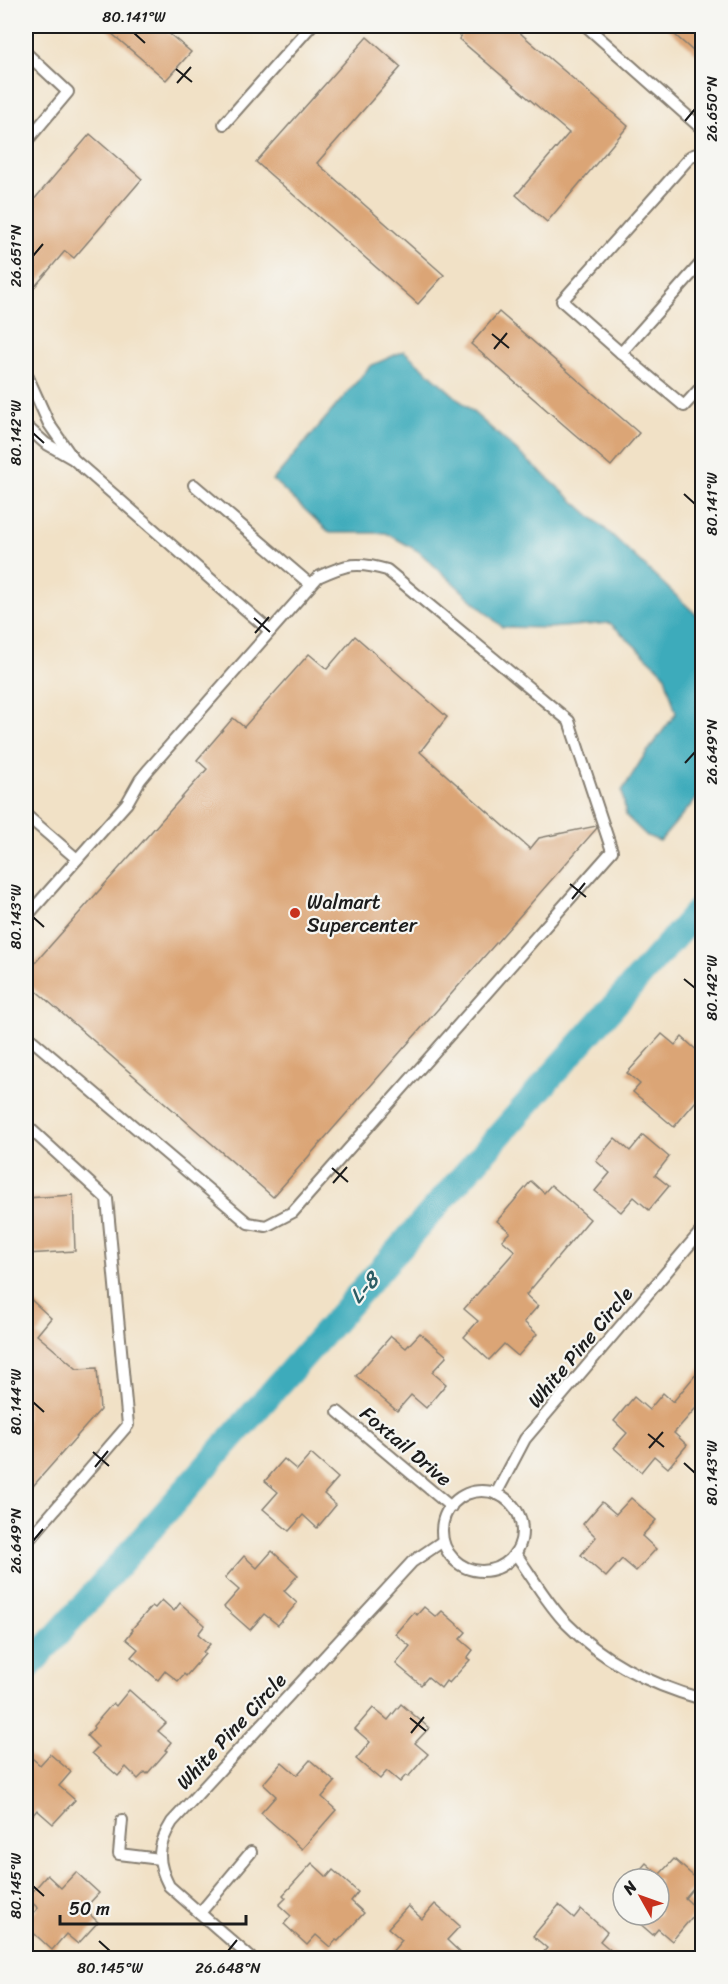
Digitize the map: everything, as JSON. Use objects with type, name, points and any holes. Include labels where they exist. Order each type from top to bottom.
[{"type":"lane","points":[[224,124],[311,26]]},
{"type":"lane","points":[[586,26],[702,129]]},
{"type":"lane","points":[[26,53],[68,92],[26,142]]},
{"type":"lane","points":[[702,152],[691,156],[562,301],[684,406],[702,386]]},
{"type":"lane","points":[[621,352],[702,262]]},
{"type":"lane","points":[[26,373],[49,424],[74,459]]},
{"type":"lane","points":[[26,426],[45,443],[74,459],[270,631]]},
{"type":"lane","points":[[194,485],[311,585]]},
{"type":"lane","points":[[26,917],[127,803],[140,780],[318,577],[338,568],[365,564],[387,570],[569,721],[612,850],[293,1212],[266,1226],[248,1223],[26,1035]]},
{"type":"lane","points":[[26,814],[77,859]]},
{"type":"lane","points":[[26,1125],[107,1199],[129,1425],[26,1543]]},
{"type":"lane","name":"White Pine Circle","points":[[496,1494],[525,1439],[702,1230]]},
{"type":"lane","name":"Foxtail Drive","points":[[338,1413],[451,1507]]},
{"type":"lane","points":[[478,1491],[496,1494],[513,1506],[519,1517],[522,1529],[520,1541],[515,1553],[506,1562],[483,1571],[470,1569],[458,1563],[449,1553],[443,1541],[442,1527],[446,1514],[465,1495],[478,1491]]},
{"type":"lane","name":"White Pine Circle","points":[[160,1859],[163,1837],[172,1822],[412,1562],[443,1541]]},
{"type":"lane","points":[[515,1553],[566,1623],[595,1649],[628,1671],[664,1687],[702,1699]]},
{"type":"lane","points":[[122,1820],[119,1854],[160,1859],[161,1870],[169,1886],[251,1959]]},
{"type":"lane","points":[[200,1914],[251,1852]]},
{"type":"water","points":[[404,351],[613,536],[702,620],[702,792],[660,841],[647,836],[626,816],[622,791],[676,713],[664,673],[610,623],[549,628],[502,627],[418,551],[386,533],[330,533],[273,480],[370,366]]},
{"type":"building","points":[[103,26],[160,26],[191,52],[166,80]]},
{"type":"building","points":[[449,26],[512,26],[628,126],[547,222],[516,195],[569,133],[459,39],[461,36]]},
{"type":"building","points":[[665,26],[702,26],[702,59]]},
{"type":"building","points":[[367,37],[401,67],[317,163],[444,275],[418,304],[256,162]]},
{"type":"building","points":[[90,134],[142,179],[74,258],[65,251],[26,297],[26,209]]},
{"type":"building","points":[[499,312],[639,433],[611,466],[471,344]]},
{"type":"building","points":[[355,636],[447,717],[420,752],[530,849],[539,838],[596,826],[597,828],[273,1197],[26,982],[26,973],[207,769],[197,760],[233,718],[244,727],[309,654],[327,669]]},
{"type":"building","points":[[662,1034],[675,1045],[682,1037],[702,1055],[702,1094],[674,1127],[633,1092],[640,1084],[627,1073]]},
{"type":"building","points":[[643,1135],[669,1157],[655,1175],[669,1186],[649,1210],[634,1197],[621,1212],[595,1191],[610,1173],[596,1161],[615,1138],[630,1151]]},
{"type":"building","points":[[531,1181],[544,1193],[551,1185],[590,1219],[526,1295],[538,1306],[524,1322],[537,1334],[518,1356],[504,1344],[489,1360],[464,1337],[478,1321],[464,1309],[515,1251],[502,1240],[510,1232],[497,1221]]},
{"type":"building","points":[[73,1195],[75,1251],[26,1254],[26,1198]]},
{"type":"building","points":[[26,1295],[51,1318],[37,1335],[77,1369],[97,1368],[100,1410],[26,1494]]},
{"type":"building","points":[[420,1333],[447,1356],[432,1372],[446,1384],[426,1408],[411,1395],[397,1411],[356,1376],[391,1336],[406,1348]]},
{"type":"building","points":[[702,1367],[702,1401],[674,1433],[687,1445],[668,1468],[654,1456],[641,1472],[614,1448],[627,1433],[614,1421],[634,1397],[649,1410],[663,1393],[673,1402]]},
{"type":"building","points":[[311,1454],[338,1478],[324,1494],[336,1505],[317,1528],[303,1515],[289,1531],[263,1509],[278,1492],[265,1481],[284,1459],[297,1470]]},
{"type":"building","points":[[631,1498],[656,1520],[642,1536],[656,1549],[636,1571],[622,1559],[606,1577],[581,1555],[596,1537],[583,1524],[602,1502],[616,1514]]},
{"type":"building","points":[[272,1551],[298,1575],[284,1591],[297,1603],[278,1625],[264,1614],[250,1630],[224,1607],[239,1590],[225,1578],[244,1556],[257,1568]]},
{"type":"building","points":[[162,1600],[174,1611],[180,1603],[205,1625],[198,1634],[210,1644],[203,1652],[205,1654],[186,1676],[184,1674],[178,1681],[165,1671],[158,1680],[131,1657],[138,1649],[126,1639],[152,1606],[155,1608]]},
{"type":"building","points":[[424,1607],[436,1617],[442,1611],[466,1632],[460,1639],[473,1650],[467,1658],[470,1660],[449,1683],[446,1681],[441,1688],[428,1677],[421,1685],[396,1664],[410,1646],[395,1634],[414,1612],[417,1615]]},
{"type":"building","points":[[129,1690],[166,1723],[158,1731],[171,1742],[165,1750],[167,1751],[147,1774],[145,1772],[138,1779],[126,1767],[118,1776],[92,1753],[98,1747],[87,1736],[113,1703],[116,1706]]},
{"type":"building","points":[[401,1704],[429,1728],[415,1743],[428,1754],[408,1777],[406,1775],[400,1782],[387,1771],[380,1779],[356,1759],[370,1742],[355,1729],[373,1708],[388,1720]]},
{"type":"building","points":[[26,1753],[40,1765],[50,1754],[71,1772],[59,1786],[75,1800],[53,1824],[37,1810],[26,1823]]},
{"type":"building","points":[[310,1760],[335,1782],[322,1797],[336,1810],[302,1849],[261,1813],[276,1796],[263,1784],[282,1762],[297,1775]]},
{"type":"building","points":[[674,1859],[699,1881],[685,1898],[698,1910],[672,1941],[658,1929],[653,1935],[644,1927],[671,1927],[671,1867],[666,1867]]},
{"type":"building","points":[[312,1863],[327,1877],[333,1870],[358,1892],[351,1901],[364,1913],[330,1947],[316,1935],[307,1945],[284,1924],[291,1916],[279,1905],[286,1898],[283,1895]]},
{"type":"building","points":[[76,1872],[99,1893],[84,1909],[98,1922],[78,1944],[66,1934],[52,1950],[26,1926],[26,1922],[38,1908],[27,1898],[47,1875],[61,1888]]},
{"type":"building","points":[[435,1904],[460,1926],[447,1940],[467,1959],[386,1959],[402,1940],[388,1928],[408,1906],[422,1919]]},
{"type":"building","points":[[559,1905],[574,1918],[581,1909],[607,1932],[600,1941],[621,1959],[538,1959],[547,1948],[533,1936]]},
{"type":"waterway","name":"L-8","points":[[26,1670],[702,906]]},
{"type":"place","name":"Walmart Supercenter","points":[[295,913]]}]
